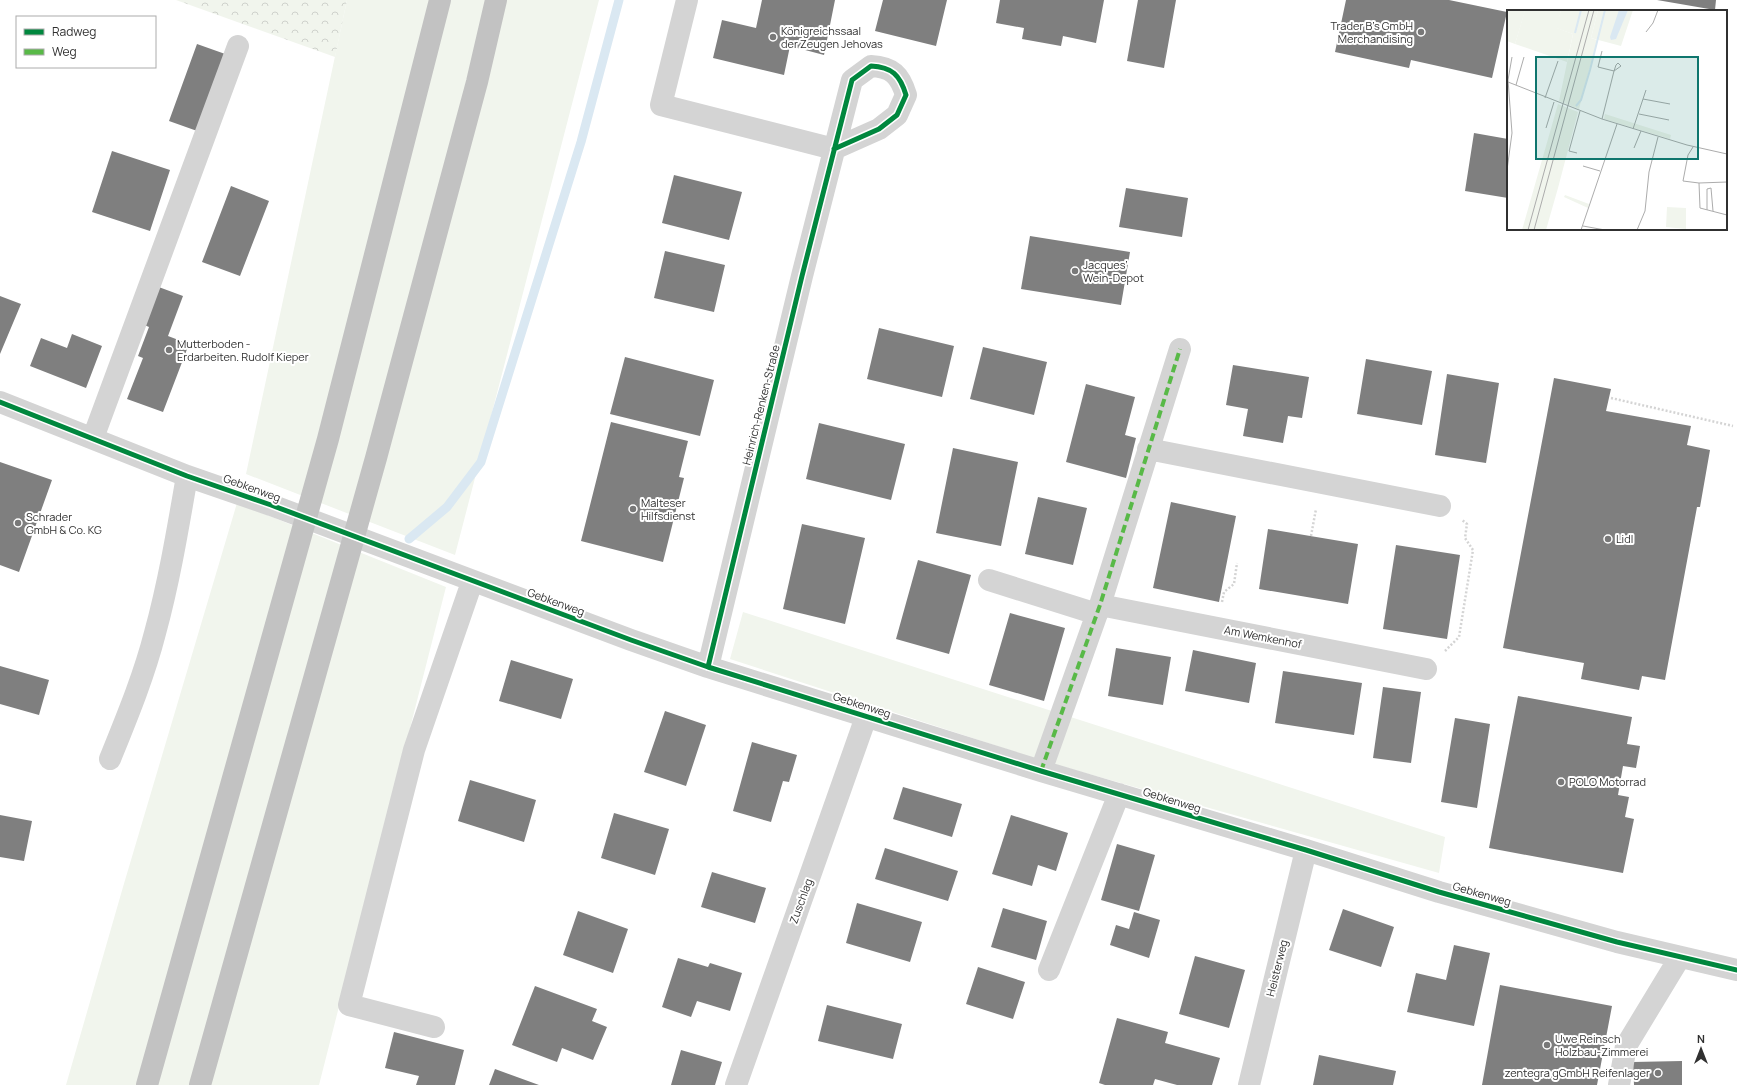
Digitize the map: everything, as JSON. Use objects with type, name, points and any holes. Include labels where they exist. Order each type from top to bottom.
[{"type":"highway","points":[[147,1085],[328,440],[440,0]]},
{"type":"highway","points":[[200,1085],[328,622],[376,458],[477,82],[496,0]]},
{"type":"street","name":"Heinrich-Renken-Straße","points":[[687,0],[661,105],[834,148],[708,666]]},
{"type":"street","points":[[93,438],[238,46]]},
{"type":"street","points":[[1041,771],[1099,610],[1180,349]]},
{"type":"street","name":"Gebkenweg","points":[[0,402],[187,476],[271,505],[472,582],[630,640],[708,666],[866,717],[1306,850],[1439,892],[1617,942],[1737,970]]},
{"type":"street","points":[[1148,450],[1440,506]]},
{"type":"street","points":[[110,759],[138,691],[155,633],[172,558],[187,476]]},
{"type":"street","name":"Am Wemkenhof","points":[[989,580],[1099,610],[1218,628],[1426,669]]},
{"type":"street","points":[[434,1027],[349,1005],[414,750],[472,582]]},
{"type":"street","name":"Zuschlag","points":[[736,1085],[866,717]]},
{"type":"street","points":[[1049,970],[1119,794]]},
{"type":"street","name":"Heisterweg","points":[[1249,1085],[1306,850]]},
{"type":"street","points":[[1619,1085],[1626,1046],[1680,957]]},
{"type":"path","points":[[1611,398],[1733,426]]},
{"type":"path","points":[[1426,669],[1459,637],[1473,550],[1465,538],[1467,524],[1455,513],[1440,506]]},
{"type":"path","points":[[1218,628],[1224,592],[1234,584],[1237,563]]},
{"type":"green space","points":[[176,0],[347,0],[335,57]]},
{"type":"green space","points":[[347,0],[599,0],[455,555],[246,474]]},
{"type":"green space","points":[[237,503],[446,587],[319,1085],[66,1085],[123,887]]},
{"type":"green space","points":[[743,612],[1445,837],[1439,873],[1043,761],[730,659]]},
{"type":"building","name":"Königreichssaal der Zeugen Jehovas","points":[[762,0],[835,0],[824,55],[790,46],[784,75],[713,58],[722,20],[756,28]]},
{"type":"building","points":[[883,0],[947,0],[936,46],[875,31]]},
{"type":"building","points":[[1000,0],[1104,0],[1096,43],[1063,36],[1061,46],[1022,39],[1024,28],[996,23]]},
{"type":"building","points":[[1138,0],[1176,0],[1164,68],[1127,61]]},
{"type":"building","name":"Trader B's GmbH Merchandising","points":[[1346,0],[1449,0],[1507,12],[1492,78],[1411,60],[1409,68],[1335,52]]},
{"type":"building","points":[[1657,0],[1716,0],[1715,10]]},
{"type":"building","points":[[197,44],[228,55],[200,132],[169,121]]},
{"type":"building","points":[[1474,133],[1507,139],[1507,198],[1465,191]]},
{"type":"building","points":[[112,151],[170,170],[150,231],[92,212]]},
{"type":"building","points":[[674,175],[742,192],[729,240],[662,223]]},
{"type":"building","points":[[231,186],[269,201],[240,276],[202,262]]},
{"type":"building","points":[[1126,188],[1188,198],[1182,237],[1119,227]]},
{"type":"building","name":"Jacques’ Wein-Depot","points":[[1030,236],[1130,252],[1121,305],[1021,289]]},
{"type":"building","points":[[665,251],[725,265],[714,312],[654,298]]},
{"type":"building","points":[[156,286],[183,296],[168,336],[189,344],[163,412],[127,399],[143,358],[138,356],[149,327],[142,324]]},
{"type":"building","points":[[0,296],[21,304],[0,354]]},
{"type":"building","points":[[879,328],[954,346],[942,397],[867,379]]},
{"type":"building","points":[[72,334],[102,346],[86,388],[30,366],[41,338],[67,348]]},
{"type":"building","points":[[983,347],[1047,362],[1034,415],[970,399]]},
{"type":"building","points":[[625,357],[714,380],[700,436],[610,414]]},
{"type":"building","points":[[1366,359],[1432,371],[1422,425],[1357,414]]},
{"type":"building","points":[[1233,365],[1309,377],[1302,418],[1288,416],[1283,443],[1243,436],[1248,409],[1226,405]]},
{"type":"building","points":[[1447,374],[1499,383],[1486,463],[1435,455]]},
{"type":"building","name":"Lidl","points":[[1554,378],[1611,389],[1606,411],[1691,426],[1687,445],[1710,450],[1700,507],[1697,507],[1665,680],[1642,676],[1639,690],[1581,679],[1584,663],[1503,648]]},
{"type":"building","points":[[1086,384],[1135,397],[1125,435],[1136,438],[1126,478],[1066,462]]},
{"type":"building","name":"Malteser Hilfsdienst","points":[[611,422],[688,441],[679,477],[684,478],[663,562],[581,541]]},
{"type":"building","points":[[819,423],[905,444],[891,500],[806,479]]},
{"type":"building","points":[[953,448],[1018,462],[1001,546],[936,533]]},
{"type":"building","name":"Schrader GmbH & Co. KG","points":[[0,462],[52,480],[19,572],[0,565]]},
{"type":"building","points":[[1038,497],[1087,508],[1073,565],[1025,554]]},
{"type":"building","points":[[1171,502],[1236,516],[1219,602],[1153,588]]},
{"type":"building","points":[[802,524],[865,538],[845,624],[783,609]]},
{"type":"building","points":[[1268,529],[1358,544],[1348,604],[1259,589]]},
{"type":"building","points":[[1396,545],[1460,555],[1447,639],[1383,629]]},
{"type":"building","points":[[918,560],[971,575],[949,654],[896,639]]},
{"type":"building","points":[[1010,613],[1065,628],[1044,701],[989,685]]},
{"type":"building","points":[[1116,648],[1171,657],[1163,705],[1108,696]]},
{"type":"building","points":[[1193,650],[1256,663],[1249,703],[1185,691]]},
{"type":"building","points":[[511,660],[573,679],[561,719],[499,701]]},
{"type":"building","points":[[0,666],[49,680],[39,715],[0,704]]},
{"type":"building","points":[[1283,671],[1362,683],[1354,735],[1275,723]]},
{"type":"building","points":[[1383,687],[1421,692],[1411,763],[1373,758]]},
{"type":"building","name":"POLO Motorrad","points":[[1518,696],[1632,717],[1627,744],[1640,746],[1636,768],[1623,766],[1618,795],[1629,797],[1625,817],[1634,819],[1623,873],[1489,848]]},
{"type":"building","points":[[665,711],[706,725],[686,786],[644,772]]},
{"type":"building","points":[[1455,718],[1490,724],[1477,808],[1441,802]]},
{"type":"building","points":[[752,742],[797,755],[789,782],[783,781],[771,822],[733,811]]},
{"type":"building","points":[[470,780],[536,800],[524,842],[458,821]]},
{"type":"building","points":[[903,787],[962,804],[952,837],[893,819]]},
{"type":"building","points":[[614,813],[669,829],[655,875],[601,858]]},
{"type":"building","points":[[0,815],[32,821],[24,861],[0,857]]},
{"type":"building","points":[[1011,815],[1068,833],[1056,871],[1038,865],[1032,886],[992,874]]},
{"type":"building","points":[[1117,844],[1155,855],[1139,911],[1101,900]]},
{"type":"building","points":[[885,848],[958,871],[948,901],[875,879]]},
{"type":"building","points":[[712,872],[766,888],[755,923],[701,907]]},
{"type":"building","points":[[857,903],[922,922],[910,962],[846,943]]},
{"type":"building","points":[[1003,908],[1047,921],[1036,960],[991,947]]},
{"type":"building","points":[[1343,909],[1394,927],[1381,967],[1329,950]]},
{"type":"building","points":[[578,911],[628,929],[613,973],[563,955]]},
{"type":"building","points":[[1134,912],[1160,920],[1149,958],[1110,945],[1116,925],[1129,929]]},
{"type":"building","points":[[1454,945],[1490,953],[1474,1026],[1407,1012],[1416,973],[1446,980]]},
{"type":"building","points":[[1195,956],[1245,970],[1229,1028],[1179,1014]]},
{"type":"building","points":[[678,958],[708,967],[710,963],[742,973],[730,1011],[697,1001],[691,1017],[662,1007]]},
{"type":"building","points":[[978,967],[1025,982],[1013,1019],[966,1004]]},
{"type":"building","name":"Uwe Reinsch Holzbau-Zimmerei","points":[[1500,985],[1612,1006],[1597,1085],[1482,1085]]},
{"type":"building","points":[[535,986],[597,1009],[592,1021],[607,1027],[593,1060],[562,1048],[557,1062],[512,1045]]},
{"type":"building","points":[[827,1005],[902,1024],[893,1059],[818,1041]]},
{"type":"building","points":[[1117,1018],[1168,1032],[1165,1043],[1220,1058],[1212,1085],[1177,1085],[1155,1079],[1153,1085],[1105,1085],[1099,1083]]},
{"type":"building","points":[[394,1032],[464,1050],[455,1085],[416,1085],[419,1076],[385,1068]]},
{"type":"building","points":[[681,1050],[722,1062],[715,1085],[671,1085]]},
{"type":"building","points":[[1319,1055],[1396,1071],[1393,1085],[1313,1085]]},
{"type":"building","name":"zentegra gGmbH Reifenlager","points":[[1682,1061],[1682,1085],[1634,1085],[1633,1062]]},
{"type":"building","points":[[495,1069],[539,1085],[489,1085]]},
{"type":"waterway","points":[[409,539],[447,507],[481,462],[581,142],[619,0]]},
{"type":"marked path","points":[[1041,771],[1100,605],[1180,349]]},
{"type":"cycle path","points":[[708,667],[802,276],[852,80],[871,66],[890,70],[898,77],[906,95],[897,115],[879,129],[834,149]]},
{"type":"cycle path","points":[[0,402],[187,476],[271,505],[631,640],[708,667],[1041,771],[1306,850],[1439,892],[1617,942],[1737,970]]},
{"type":"place","name":"Trader B's GmbH Merchandising","points":[[1421,32]]},
{"type":"place","name":"Königreichssaal der Zeugen Jehovas","points":[[773,37]]},
{"type":"place","name":"Jacques’ Wein-Depot","points":[[1075,271]]},
{"type":"place","name":"Mutterboden - Erdarbeiten. Rudolf Kieper","points":[[169,350]]},
{"type":"place","name":"Malteser Hilfsdienst","points":[[633,509]]},
{"type":"place","name":"Schrader GmbH & Co. KG","points":[[18,523]]},
{"type":"place","name":"Lidl","points":[[1608,539]]},
{"type":"place","name":"POLO Motorrad","points":[[1561,782]]},
{"type":"place","name":"Uwe Reinsch Holzbau-Zimmerei","points":[[1547,1045]]},
{"type":"place","name":"zentegra gGmbH Reifenlager","points":[[1658,1073]]}]
